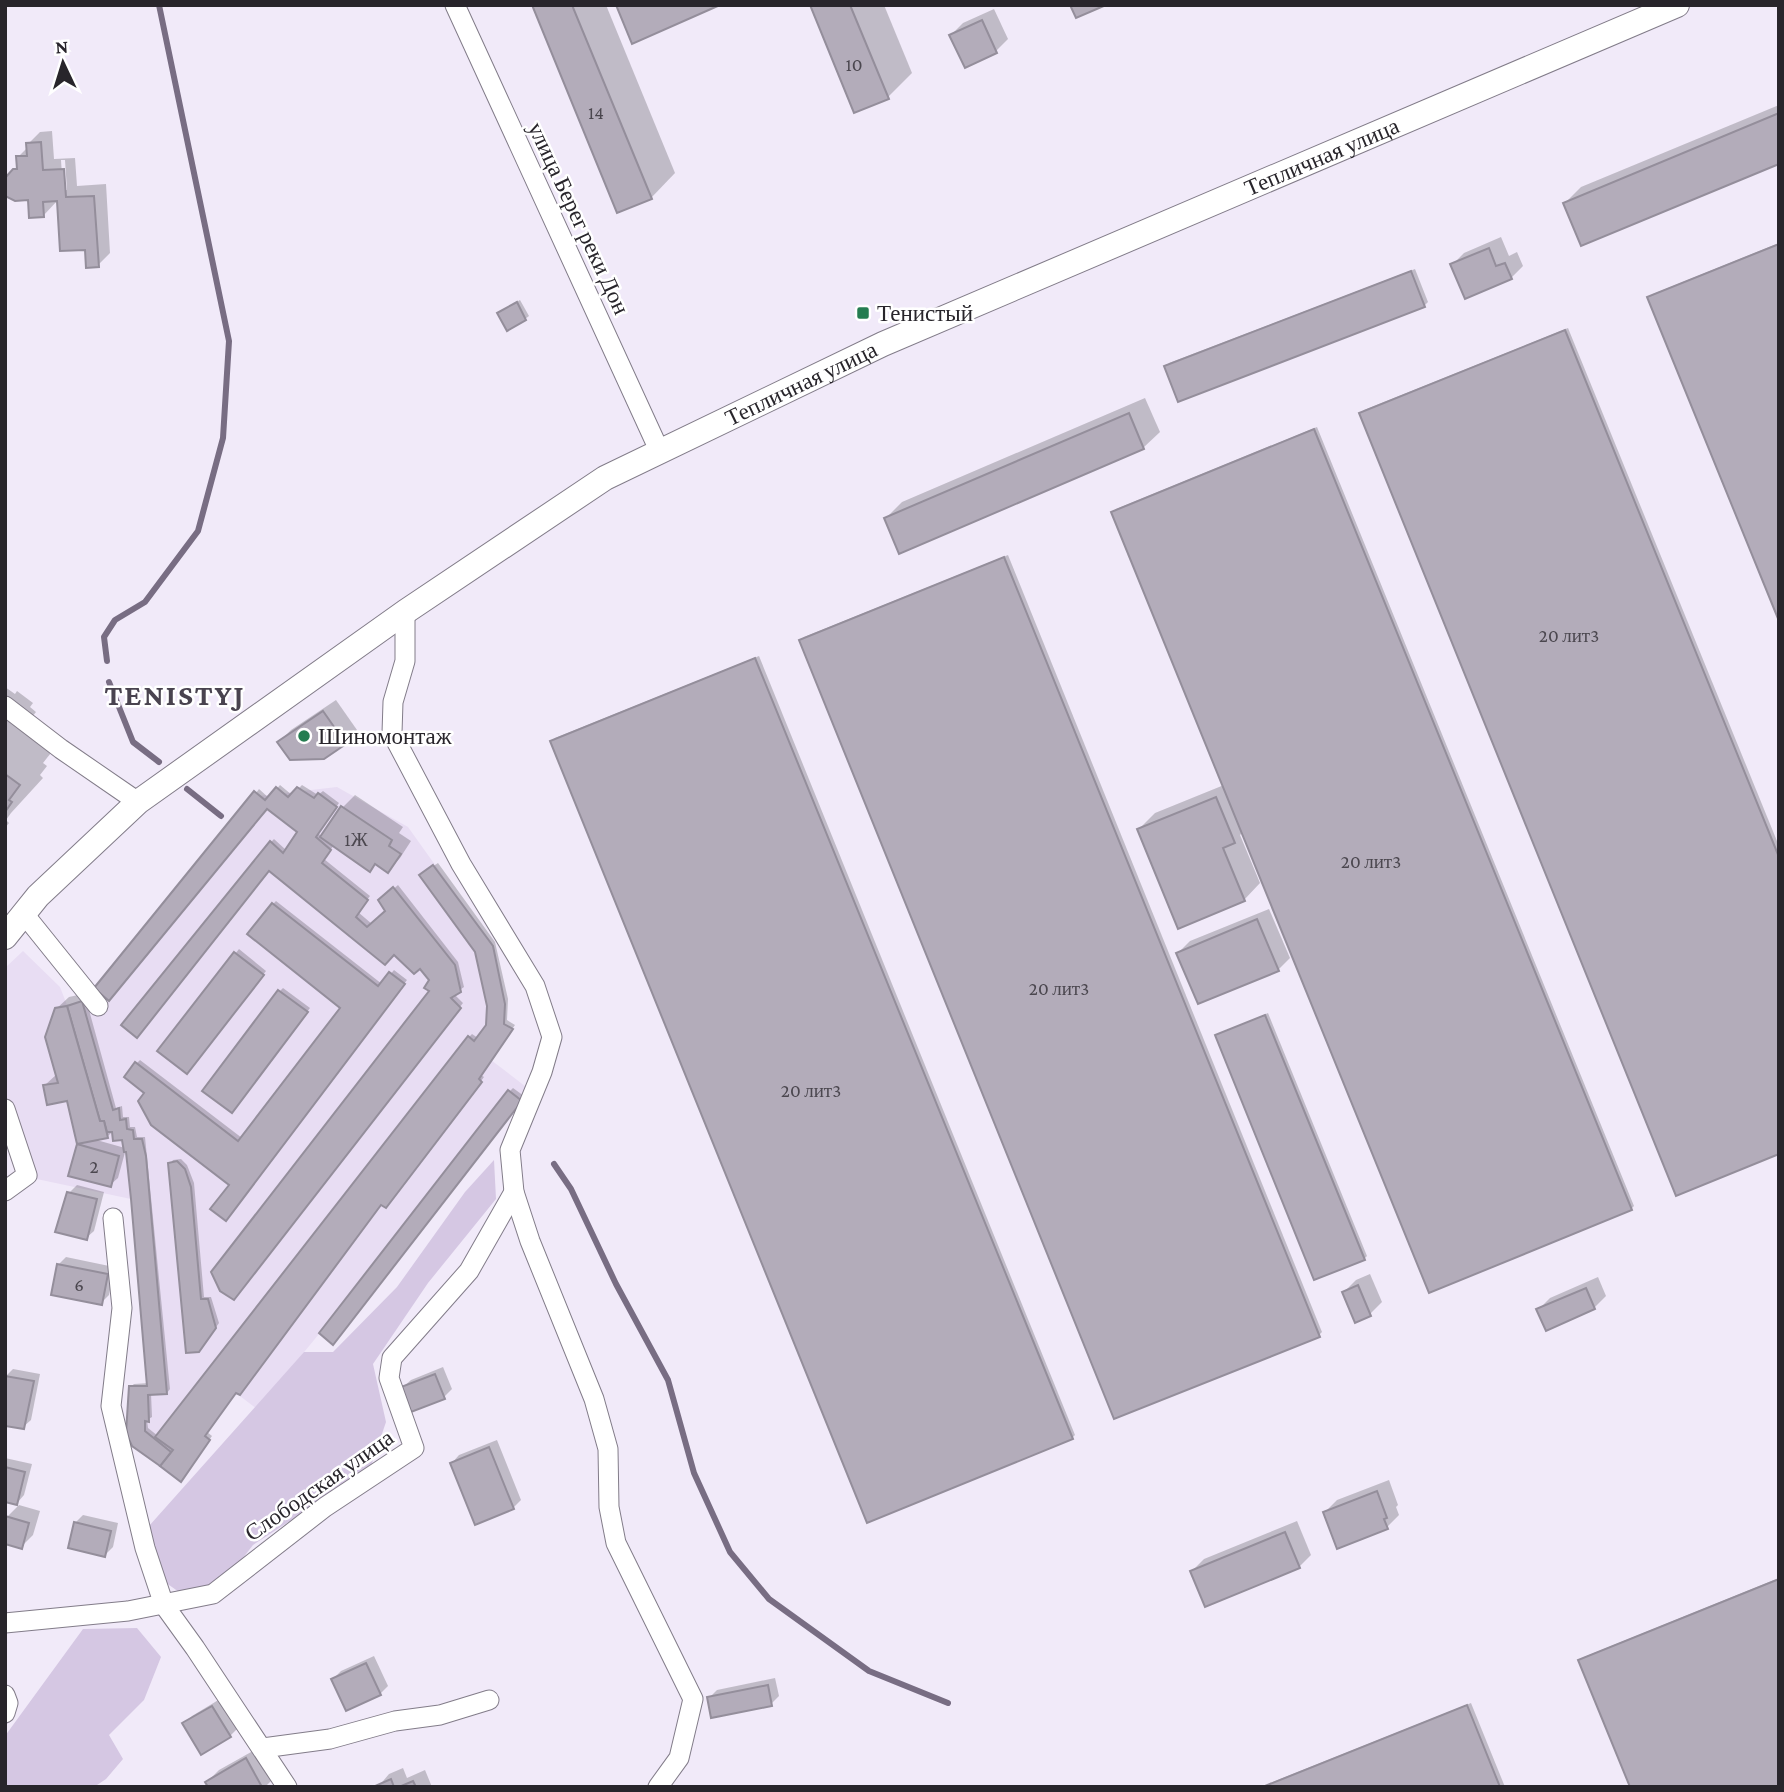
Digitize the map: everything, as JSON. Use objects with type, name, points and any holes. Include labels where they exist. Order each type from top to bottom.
[{"type":"street","name":"улица Берег реки Дон","points":[[455,5],[659,450]]},
{"type":"street","name":"Тепличная улица","points":[[5,937],[38,896],[138,802],[405,612],[605,478],[895,339],[1678,5]]},
{"type":"street","points":[[405,612],[405,661],[393,702],[392,733],[461,864],[535,986],[552,1037],[542,1072],[510,1150],[514,1192],[530,1241],[594,1399],[608,1449],[610,1507],[616,1543],[693,1699],[679,1758],[658,1787]]},
{"type":"street","points":[[5,706],[61,750],[138,802]]},
{"type":"street","points":[[24,914],[98,1006]]},
{"type":"street","points":[[5,1109],[27,1175],[5,1191]]},
{"type":"street","name":"Слободская улица","points":[[5,1623],[128,1611],[213,1594],[325,1507],[414,1448],[389,1378],[392,1358],[469,1271],[514,1192]]},
{"type":"street","points":[[113,1217],[122,1308],[111,1406],[145,1548],[164,1605],[287,1787]]},
{"type":"street","points":[[5,1695],[8,1703],[5,1713]]},
{"type":"street","points":[[263,1748],[330,1739],[395,1721],[440,1715],[489,1700]]},
{"type":"shaded area","points":[[337,787],[408,827],[493,946],[505,1004],[504,1023],[513,1029],[491,1060],[530,1090],[333,1345],[319,1334],[257,1409],[236,1393],[205,1436],[210,1440],[181,1482],[132,1446],[126,1433],[129,1386],[147,1385],[131,1199],[32,1178],[5,1098],[5,968],[23,951],[60,987],[67,1005],[82,1001],[249,797]]},
{"type":"shaded area","points":[[494,1160],[496,1199],[428,1283],[373,1364],[386,1422],[370,1469],[253,1545],[218,1590],[179,1592],[162,1580],[149,1526],[304,1352],[333,1352],[397,1287],[465,1192]]},
{"type":"shaded area","points":[[137,1628],[161,1657],[144,1700],[109,1735],[123,1759],[106,1779],[94,1787],[5,1787],[5,1736],[83,1629]]},
{"type":"building","points":[[532,5],[572,5],[652,199],[617,213]]},
{"type":"building","points":[[616,5],[720,5],[632,44]]},
{"type":"building","points":[[810,5],[850,5],[889,99],[854,113]]},
{"type":"building","points":[[1070,5],[1106,5],[1076,18]]},
{"type":"building","points":[[982,20],[997,53],[965,68],[949,35]]},
{"type":"building","points":[[1779,113],[1779,164],[1581,246],[1563,203]]},
{"type":"building","points":[[41,142],[43,170],[64,169],[66,197],[94,196],[99,267],[86,268],[85,250],[60,251],[57,201],[43,202],[44,217],[29,218],[28,200],[15,201],[5,196],[5,178],[13,169],[17,169],[16,156],[27,156],[26,143]]},
{"type":"building","points":[[1779,244],[1779,621],[1647,297]]},
{"type":"building","points":[[1489,248],[1496,266],[1505,263],[1512,279],[1465,299],[1450,264]]},
{"type":"building","points":[[1411,271],[1425,307],[1178,402],[1164,366]]},
{"type":"building","points":[[517,302],[526,320],[507,331],[497,313]]},
{"type":"building","points":[[1565,330],[1779,857],[1779,1154],[1676,1196],[1359,413]]},
{"type":"building","points":[[1129,413],[1144,449],[899,554],[884,518]]},
{"type":"building","points":[[1314,429],[1632,1210],[1429,1293],[1111,512]]},
{"type":"building","points":[[1004,557],[1320,1337],[1114,1419],[799,640]]},
{"type":"building","points":[[755,658],[1073,1439],[867,1523],[550,741]]},
{"type":"building","points":[[323,711],[346,744],[324,759],[290,760],[277,742]]},
{"type":"building","points":[[5,774],[20,785],[9,800],[12,802],[5,812]]},
{"type":"building","points":[[276,787],[288,797],[297,787],[314,798],[318,793],[337,807],[316,837],[331,850],[322,863],[368,900],[356,917],[367,927],[385,911],[378,900],[393,887],[455,965],[461,992],[451,998],[461,1008],[234,1300],[220,1291],[211,1272],[429,991],[424,988],[429,980],[420,969],[414,974],[394,955],[385,965],[269,871],[137,1038],[121,1025],[270,841],[283,853],[297,832],[267,809],[109,1001],[94,988],[254,791],[265,800]]},
{"type":"building","points":[[1216,797],[1235,843],[1223,848],[1245,901],[1178,929],[1137,829]]},
{"type":"building","points":[[341,806],[392,840],[389,846],[401,854],[388,873],[375,864],[370,872],[320,837]]},
{"type":"building","points":[[433,865],[493,946],[505,1004],[504,1024],[513,1029],[479,1079],[482,1082],[386,1208],[381,1205],[240,1395],[236,1393],[205,1436],[210,1440],[181,1482],[160,1466],[173,1450],[155,1437],[468,1036],[474,1041],[486,1025],[487,1006],[475,952],[419,875]]},
{"type":"building","points":[[272,903],[378,986],[389,972],[405,984],[226,1221],[210,1209],[229,1185],[151,1125],[138,1101],[144,1093],[124,1077],[135,1062],[238,1141],[340,1008],[247,934]]},
{"type":"building","points":[[1257,919],[1279,971],[1198,1004],[1176,953]]},
{"type":"building","points":[[234,952],[264,975],[187,1074],[157,1051]]},
{"type":"building","points":[[278,990],[308,1012],[232,1113],[202,1091]]},
{"type":"building","points":[[82,1001],[113,1110],[119,1108],[120,1120],[126,1119],[127,1129],[133,1130],[134,1139],[142,1139],[146,1156],[167,1394],[148,1395],[149,1422],[145,1421],[145,1431],[171,1452],[160,1466],[132,1446],[126,1433],[129,1386],[147,1386],[131,1199],[126,1152],[122,1140],[113,1141],[112,1132],[107,1132],[104,1121],[100,1121],[67,1006]]},
{"type":"building","points":[[67,1006],[100,1121],[104,1121],[108,1138],[77,1144],[67,1101],[47,1105],[43,1085],[58,1083],[45,1037],[55,1008]]},
{"type":"building","points":[[1265,1015],[1365,1260],[1314,1280],[1215,1035]]},
{"type":"building","points":[[508,1090],[522,1101],[333,1345],[319,1333]]},
{"type":"building","points":[[77,1144],[119,1156],[111,1187],[68,1176]]},
{"type":"building","points":[[177,1161],[185,1169],[191,1187],[201,1299],[208,1299],[216,1328],[199,1352],[186,1353],[168,1163]]},
{"type":"building","points":[[67,1192],[97,1199],[87,1240],[55,1232]]},
{"type":"building","points":[[57,1264],[108,1274],[102,1305],[51,1295]]},
{"type":"building","points":[[1358,1285],[1371,1316],[1355,1323],[1342,1292]]},
{"type":"building","points":[[1586,1288],[1595,1309],[1546,1331],[1536,1309]]},
{"type":"building","points":[[435,1374],[445,1399],[411,1412],[401,1387]]},
{"type":"building","points":[[5,1376],[34,1381],[24,1429],[5,1426]]},
{"type":"building","points":[[489,1447],[514,1509],[475,1525],[450,1463]]},
{"type":"building","points":[[5,1467],[25,1472],[17,1505],[5,1502]]},
{"type":"building","points":[[1377,1491],[1388,1529],[1337,1549],[1323,1512]]},
{"type":"building","points":[[5,1516],[29,1523],[22,1549],[5,1544]]},
{"type":"building","points":[[74,1522],[111,1531],[105,1557],[68,1548]]},
{"type":"building","points":[[1285,1532],[1300,1568],[1205,1607],[1190,1571]]},
{"type":"building","points":[[1779,1579],[1779,1787],[1630,1787],[1578,1660]]},
{"type":"building","points":[[366,1663],[381,1695],[346,1711],[331,1679]]},
{"type":"building","points":[[768,1685],[772,1706],[711,1718],[707,1697]]},
{"type":"building","points":[[1467,1705],[1500,1787],[1265,1786]]},
{"type":"building","points":[[212,1706],[231,1737],[201,1755],[182,1723]]},
{"type":"building","points":[[246,1758],[262,1787],[208,1787],[205,1782]]},
{"type":"building","points":[[391,1779],[394,1787],[375,1786]]},
{"type":"building","points":[[413,1781],[416,1787],[399,1787]]},
{"type":"waterway","points":[[107,661],[104,637],[115,620],[145,602],[198,531],[223,438],[229,341],[159,5]]},
{"type":"waterway","points":[[109,682],[133,742],[159,762]]},
{"type":"waterway","points":[[187,789],[221,816]]},
{"type":"waterway","points":[[554,1164],[571,1189],[616,1284],[668,1380],[694,1473],[730,1552],[769,1599],[869,1671],[948,1703]]},
{"type":"place","name":"Тенистый","points":[[863,313]]},
{"type":"place","name":"Шиномонтаж","points":[[304,736]]},
{"type":"district","name":"TENISTYJ","points":[[175,694]]}]
